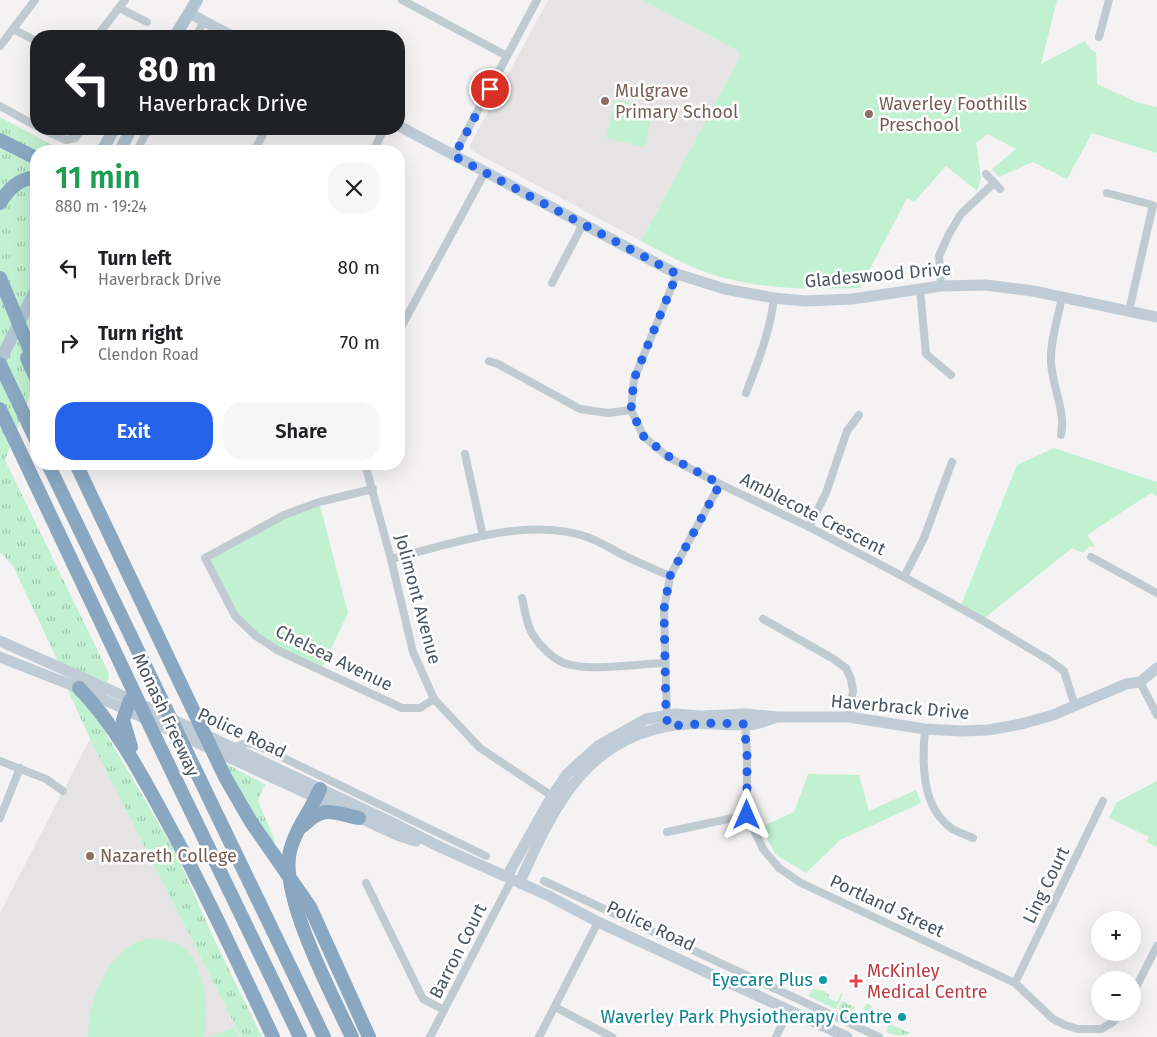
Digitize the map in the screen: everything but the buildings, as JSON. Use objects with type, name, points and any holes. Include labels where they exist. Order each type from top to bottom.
[{"type":"highway","points":[[0,140],[30,155]]},
{"type":"highway","points":[[0,203],[5,194],[17,182],[30,179]]},
{"type":"highway","points":[[0,278],[4,303],[30,358]]},
{"type":"highway","points":[[0,362],[30,427]]},
{"type":"highway","name":"Monash Freeway","points":[[2,413],[299,1037]]},
{"type":"highway","name":"Monash Freeway","points":[[51,470],[324,1037]]},
{"type":"highway","points":[[80,470],[225,776],[251,822],[310,907],[368,1037]]},
{"type":"highway","points":[[79,688],[105,718],[138,767],[183,851],[273,1037]]},
{"type":"highway","points":[[129,705],[123,720],[124,730],[138,767]]},
{"type":"highway","points":[[318,794],[294,838],[289,853],[288,870],[304,932],[352,1037]]},
{"type":"highway","points":[[294,838],[304,825],[314,816],[324,811],[359,818]]},
{"type":"main road","points":[[179,30],[197,0]]},
{"type":"main road","points":[[0,362],[30,301]]},
{"type":"main road","points":[[0,378],[30,320]]},
{"type":"street","points":[[0,46],[36,0]]},
{"type":"street","points":[[102,30],[125,0]]},
{"type":"street","points":[[402,0],[507,56]]},
{"type":"street","points":[[454,156],[537,0]]},
{"type":"street","points":[[1099,37],[1109,0]]},
{"type":"street","points":[[119,8],[147,22]]},
{"type":"street","points":[[189,13],[221,30]]},
{"type":"street","points":[[199,30],[204,21]]},
{"type":"street","points":[[13,29],[30,38]]},
{"type":"street","points":[[0,106],[30,123]]},
{"type":"street","name":"Gladeswood Drive","points":[[405,129],[677,274],[725,289],[774,298],[805,301],[844,299],[941,286],[985,285],[1033,291],[1157,317]]},
{"type":"street","points":[[55,135],[66,140],[75,138],[78,135]]},
{"type":"street","points":[[405,310],[485,172]]},
{"type":"street","points":[[941,286],[939,256],[949,234],[961,214],[997,186],[986,174]]},
{"type":"street","points":[[1107,193],[1152,205],[1129,311]]},
{"type":"street","points":[[552,283],[583,224]]},
{"type":"street","points":[[489,361],[498,364],[580,409],[608,414],[631,410],[634,379],[677,274]]},
{"type":"street","points":[[920,289],[926,354],[951,375]]},
{"type":"street","points":[[1061,434],[1064,423],[1051,363],[1052,345],[1062,297]]},
{"type":"street","points":[[746,393],[772,321],[774,298]]},
{"type":"street","name":"Amblecote Crescent","points":[[631,410],[644,437],[668,456],[904,578],[982,620],[1049,660],[1064,671],[1075,706]]},
{"type":"street","points":[[810,528],[826,493],[847,431],[859,415]]},
{"type":"street","points":[[465,454],[483,536]]},
{"type":"street","points":[[904,578],[924,538],[952,462]]},
{"type":"street","name":"Jolimont Avenue","points":[[367,470],[391,558],[413,652],[434,699],[480,748],[557,799]]},
{"type":"street","points":[[667,720],[664,609],[670,576],[720,484]]},
{"type":"street","name":"Chelsea Avenue","points":[[373,489],[319,502],[284,515],[205,558],[235,616],[256,636],[277,650],[402,708],[420,708],[434,699]]},
{"type":"street","points":[[391,558],[483,536],[536,528],[588,537],[670,576]]},
{"type":"street","points":[[1091,557],[1157,593]]},
{"type":"street","points":[[522,598],[532,634],[551,655],[564,662],[578,666],[593,667],[664,663]]},
{"type":"street","points":[[763,619],[846,668],[851,678],[852,691],[849,718]]},
{"type":"street","name":"Police Road","points":[[0,641],[129,705],[318,794],[393,823],[440,847],[513,879],[598,922],[842,1035]]},
{"type":"street","points":[[0,646],[7,650],[9,655],[0,657]]},
{"type":"street","name":"Police Road","points":[[0,657],[79,688],[129,705],[233,749],[359,818],[397,835],[440,847]]},
{"type":"street","name":"Haverbrack Drive","points":[[513,879],[557,799],[578,776],[616,744],[667,720],[715,723],[745,719],[756,724],[778,717],[849,718],[925,729],[988,730],[1021,724],[1075,706],[1126,684],[1140,682],[1157,668]]},
{"type":"street","points":[[1140,682],[1157,715]]},
{"type":"street","name":"Portland Street","points":[[745,719],[747,815],[763,849],[780,868],[801,883],[1015,982],[1053,1019],[1078,1028],[1102,1033],[1114,1021]]},
{"type":"street","points":[[925,729],[922,756],[926,782],[934,809],[951,828],[972,838]]},
{"type":"street","points":[[233,749],[240,744],[249,742],[264,748],[486,856]]},
{"type":"street","points":[[0,760],[46,778],[63,791]]},
{"type":"street","points":[[0,818],[20,768]]},
{"type":"street","name":"Ling Court","points":[[1015,982],[1103,802]]},
{"type":"street","points":[[668,832],[747,815]]},
{"type":"street","points":[[440,847],[445,836]]},
{"type":"street","name":"Barron Court","points":[[430,1037],[513,879]]},
{"type":"street","points":[[544,881],[879,1037]]},
{"type":"street","points":[[366,883],[424,999],[444,1010]]},
{"type":"street","points":[[539,1037],[598,922]]},
{"type":"street","points":[[644,943],[650,930]]},
{"type":"street","points":[[1141,978],[1157,946]]},
{"type":"street","points":[[1148,964],[1157,969]]},
{"type":"street","points":[[555,1007],[612,1037]]},
{"type":"street","points":[[776,1037],[789,1010]]},
{"type":"street","points":[[842,1035],[850,1024]]},
{"type":"shaded area","name":"Mulgrave Primary School","points":[[548,0],[642,0],[738,51],[740,57],[641,241],[471,150],[470,145]]},
{"type":"shaded area","name":"Nazareth College","points":[[90,739],[241,1037],[0,1037],[0,913]]},
{"type":"green space","points":[[642,0],[1057,0],[1041,64],[1085,41],[1090,49],[1096,52],[1097,84],[1136,102],[1157,107],[1157,153],[1092,133],[1067,179],[1033,162],[999,177],[992,169],[1016,149],[988,134],[976,143],[981,178],[977,191],[946,166],[914,202],[907,198],[860,288],[778,287],[745,283],[717,276],[684,263],[641,241],[740,57],[738,51]]},
{"type":"green space","points":[[615,99],[654,109],[644,147],[606,138]]},
{"type":"green space","points":[[0,117],[30,133],[30,135],[52,145],[30,145],[30,395],[5,460],[109,674],[100,723],[177,855],[212,935],[262,1037],[241,1037],[90,739],[56,657],[13,566],[0,552]]},
{"type":"green space","points":[[1054,448],[1157,482],[1157,496],[1151,493],[1087,535],[1095,546],[1089,547],[1083,553],[1072,548],[982,620],[960,608],[1017,465]]},
{"type":"green space","points":[[319,502],[348,613],[321,670],[277,650],[235,616],[205,558],[284,515]]},
{"type":"green space","points":[[225,763],[266,785],[258,801],[275,841],[270,843]]},
{"type":"green space","points":[[808,774],[859,775],[869,811],[916,790],[921,803],[840,840],[806,873],[775,854],[761,827],[794,812]]},
{"type":"green space","points":[[1157,781],[1157,847],[1147,842],[1149,837],[1109,818],[1117,802]]},
{"type":"green space","points":[[148,939],[156,939],[182,946],[190,953],[196,963],[206,1002],[203,1037],[88,1037],[92,1007],[103,977],[122,952],[134,944]]},
{"type":"green space","points":[[813,989],[824,991],[829,995],[828,998],[837,1002],[841,993],[843,994],[836,1009],[808,996]]},
{"type":"green space","points":[[842,1001],[855,1007],[849,1015],[838,1009]]},
{"type":"green space","points":[[867,1003],[872,1006],[869,1013],[875,1016],[871,1025],[857,1019]]},
{"type":"green space","points":[[891,1020],[894,1021],[892,1025],[910,1033],[898,1036],[886,1032]]},
{"type":"green space","points":[[234,1027],[239,1037],[210,1037]]},
{"type":"place","name":"Mulgrave Primary School","points":[[605,101]]},
{"type":"place","name":"Waverley Foothills Preschool","points":[[869,114]]},
{"type":"place","name":"Nazareth College","points":[[90,856]]},
{"type":"place","name":"Eyecare Plus","points":[[823,980]]},
{"type":"place","name":"McKinley Medical Centre","points":[[856,981]]},
{"type":"place","name":"Waverley Park Physiotherapy Centre","points":[[902,1017]]},
{"type":"route","points":[[490,89],[454,156],[677,274],[634,379],[631,410],[644,437],[668,456],[720,484],[670,576],[664,609],[666,714],[668,726],[715,723],[744,724],[747,753],[747,815]]}]
